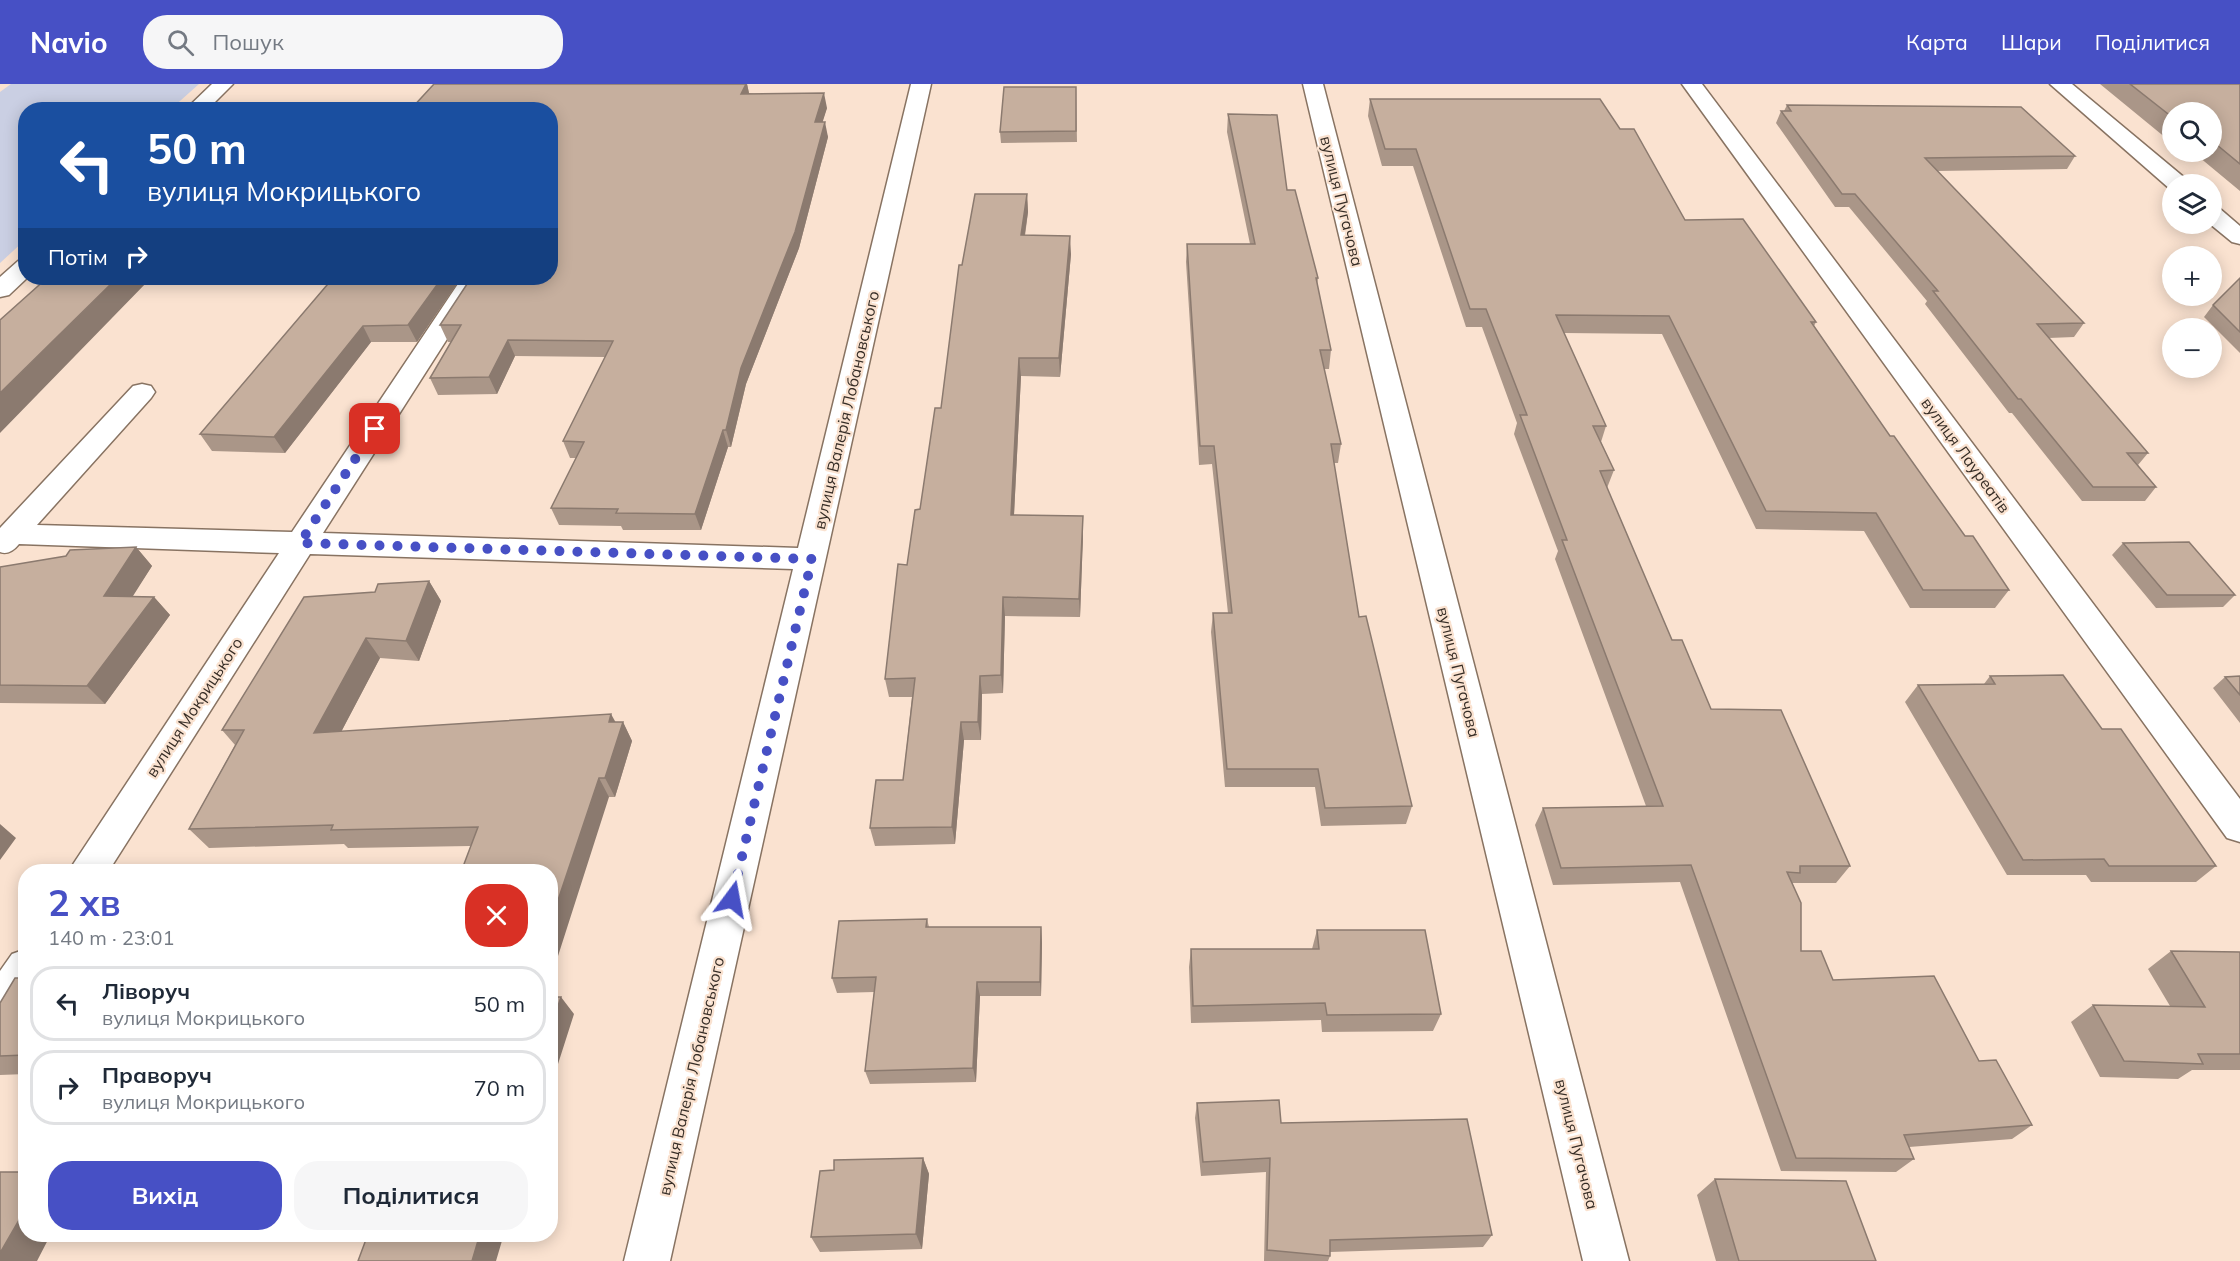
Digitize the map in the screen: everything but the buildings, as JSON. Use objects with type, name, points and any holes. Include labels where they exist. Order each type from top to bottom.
[{"type":"street","points":[[204,102],[223,84]]},
{"type":"street","name":"вулиця Валерія Лобановського","points":[[648,1261],[921,84]]},
{"type":"street","name":"вулиця Пугачова","points":[[1313,84],[1606,1261]]},
{"type":"street","name":"вулиця Лауреатів","points":[[1692,84],[2240,826]]},
{"type":"street","points":[[2060,84],[2166,174]]},
{"type":"street","points":[[2222,222],[2240,237]]},
{"type":"street","points":[[0,290],[18,273]]},
{"type":"street","name":"вулиця Мокрицького","points":[[92,864],[469,285]]},
{"type":"street","points":[[6,540],[142,392]]},
{"type":"street","points":[[6,540],[300,543],[812,559]]},
{"type":"street","points":[[0,1006],[18,979]]},
{"type":"shaded area","points":[[11,84],[199,84],[179,102],[18,102],[18,246],[0,263],[0,92]]},
{"type":"route","points":[[375,429],[300,543],[812,559],[732,899]]}]
